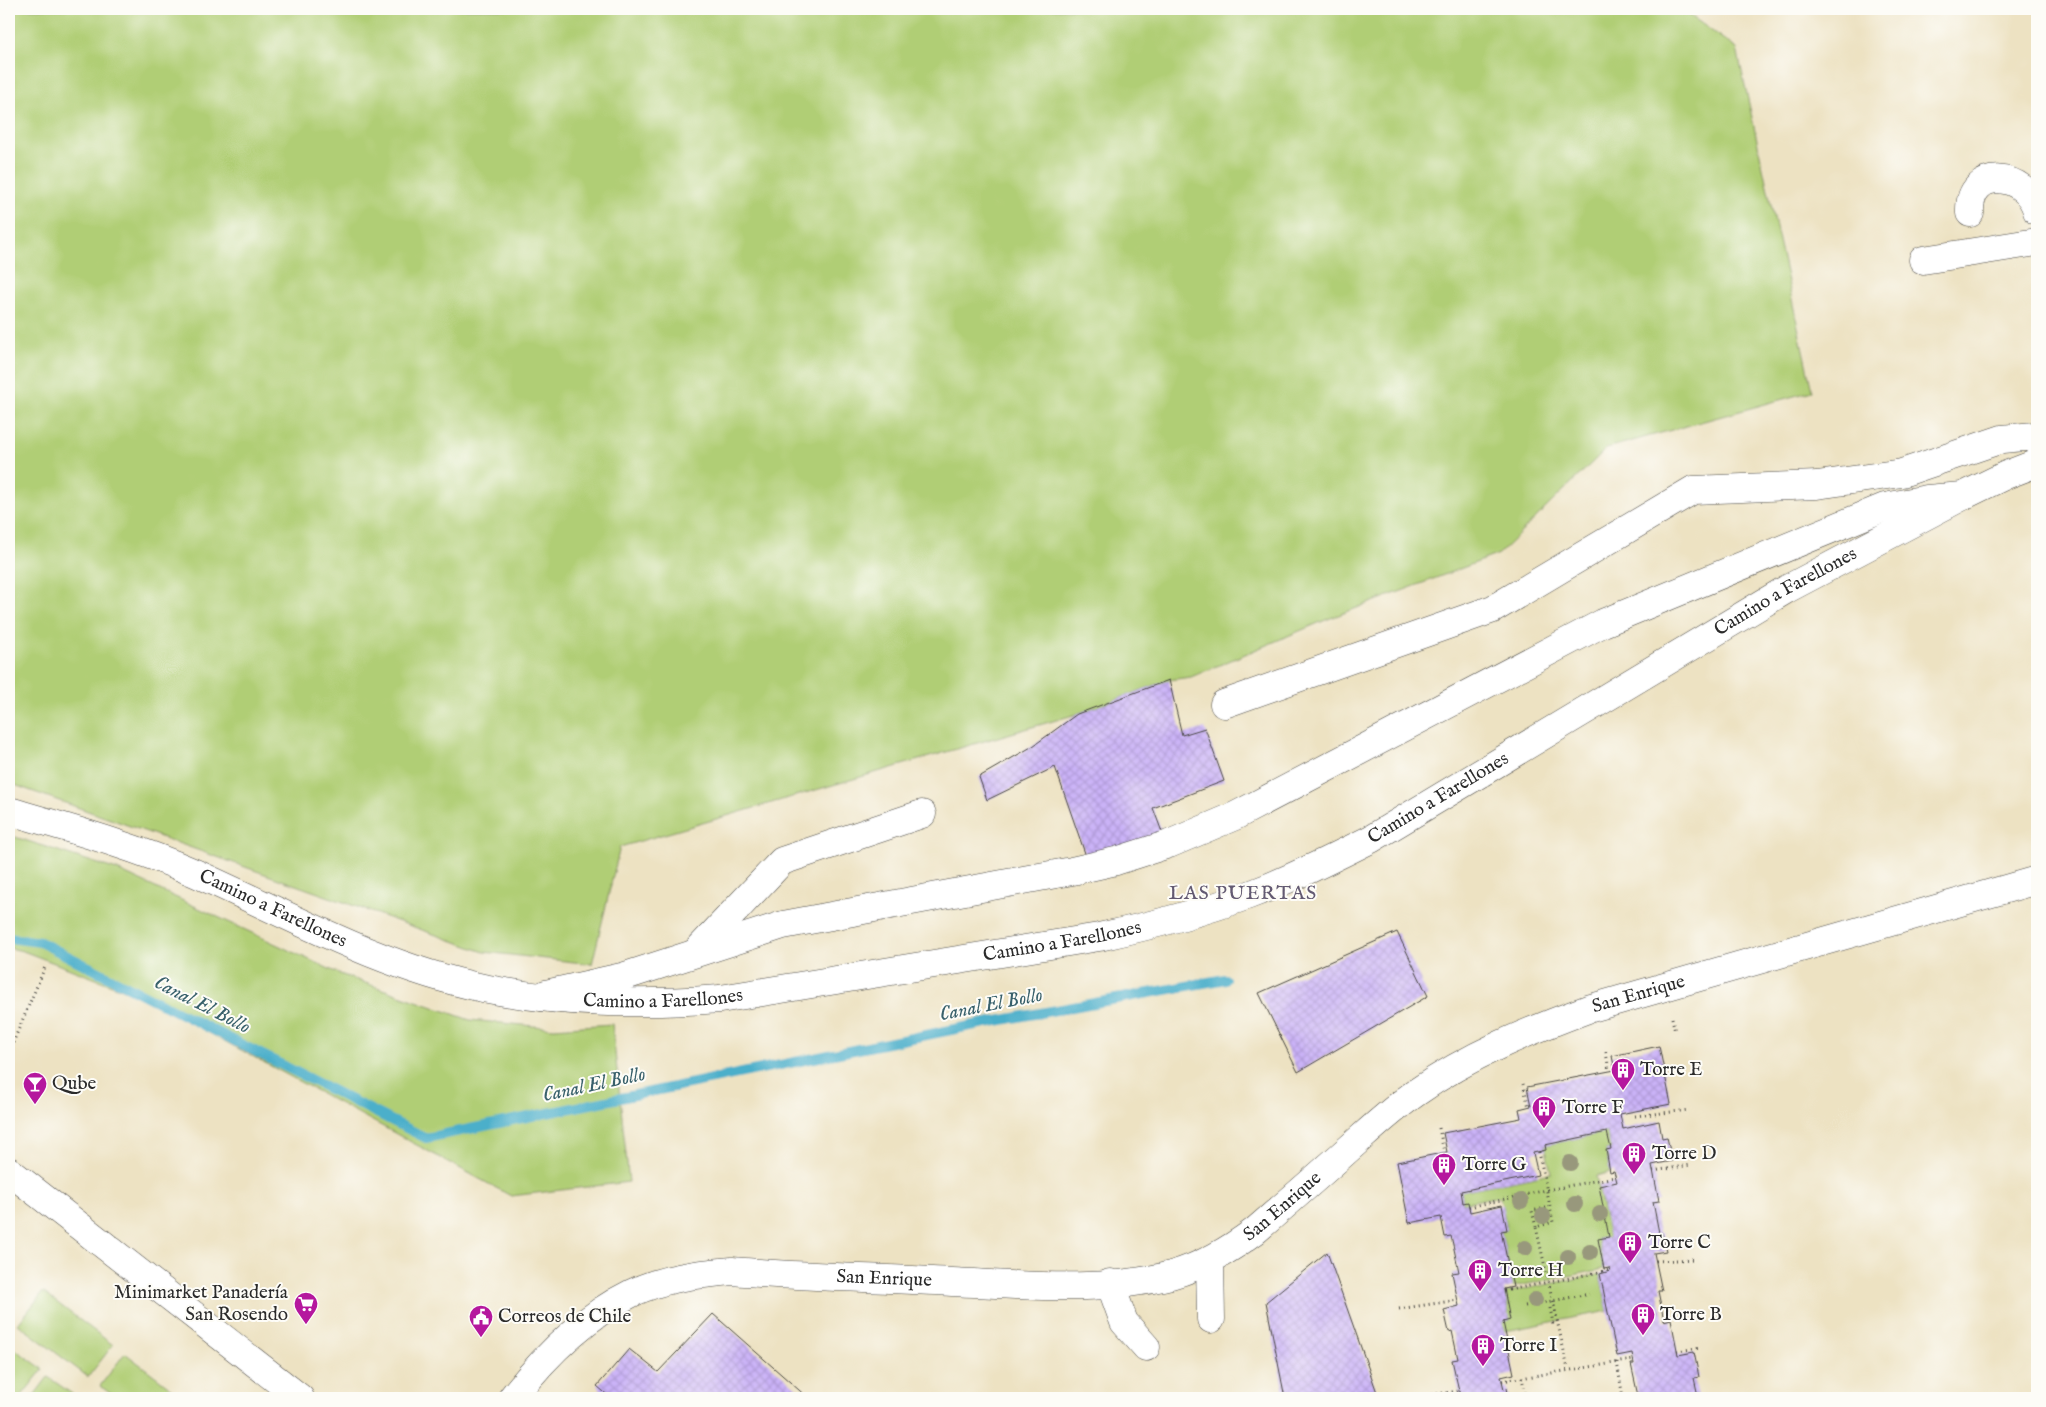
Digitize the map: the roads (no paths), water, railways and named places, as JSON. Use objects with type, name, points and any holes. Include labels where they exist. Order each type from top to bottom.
[{"type":"main road","points":[[1970,213],[1970,204],[1977,189],[1984,181],[1999,178],[2016,184],[2028,192],[2035,201],[2037,211]]},
{"type":"main road","points":[[1923,260],[2037,242]]},
{"type":"main road","points":[[1224,704],[1493,609],[1693,490],[1817,485],[1902,473],[2002,438],[2034,436],[2037,441]]},
{"type":"main road","name":"Camino a Farellones","points":[[9,811],[90,834],[193,872],[369,953],[425,972],[482,988],[540,998],[600,1003],[651,1003],[720,999],[1099,937],[1184,916],[1250,895],[1371,839],[1787,589],[1963,496],[2006,475],[2037,463]]},
{"type":"main road","points":[[540,998],[546,994],[622,977],[783,925],[1072,871],[1116,861],[1169,844],[1235,816],[1603,623],[1885,507],[1927,499],[1963,496]]},
{"type":"main road","points":[[694,954],[782,861],[922,814]]},
{"type":"main road","name":"San Enrique","points":[[512,1398],[548,1357],[604,1310],[632,1293],[684,1276],[732,1271],[1065,1286],[1110,1283],[1170,1275],[1210,1261],[1233,1247],[1255,1231],[1416,1092],[1491,1048],[1536,1028],[1588,1009],[2037,880]]},
{"type":"main road","points":[[9,1171],[300,1398]]},
{"type":"main road","points":[[1210,1261],[1211,1319]]},
{"type":"main road","points":[[1110,1283],[1124,1322],[1146,1347]]},
{"type":"waterway","name":"Canal El Bollo","points":[[9,938],[40,942],[426,1138],[975,1025],[1225,979]]},
{"type":"place","name":"Torre E","points":[[1623,1091]]},
{"type":"place","name":"Qube","points":[[35,1105]]},
{"type":"place","name":"Torre F","points":[[1544,1129]]},
{"type":"place","name":"Torre D","points":[[1634,1175]]},
{"type":"place","name":"Torre G","points":[[1444,1186]]},
{"type":"place","name":"Torre C","points":[[1630,1264]]},
{"type":"place","name":"Torre H","points":[[1480,1292]]},
{"type":"place","name":"Minimarket Panadería San Rosendo","points":[[306,1325]]},
{"type":"place","name":"Torre B","points":[[1643,1336]]},
{"type":"place","name":"Correos de Chile","points":[[481,1338]]},
{"type":"place","name":"Torre I","points":[[1483,1367]]},
{"type":"district","name":"LAS PUERTAS","points":[[1243,893]]}]
